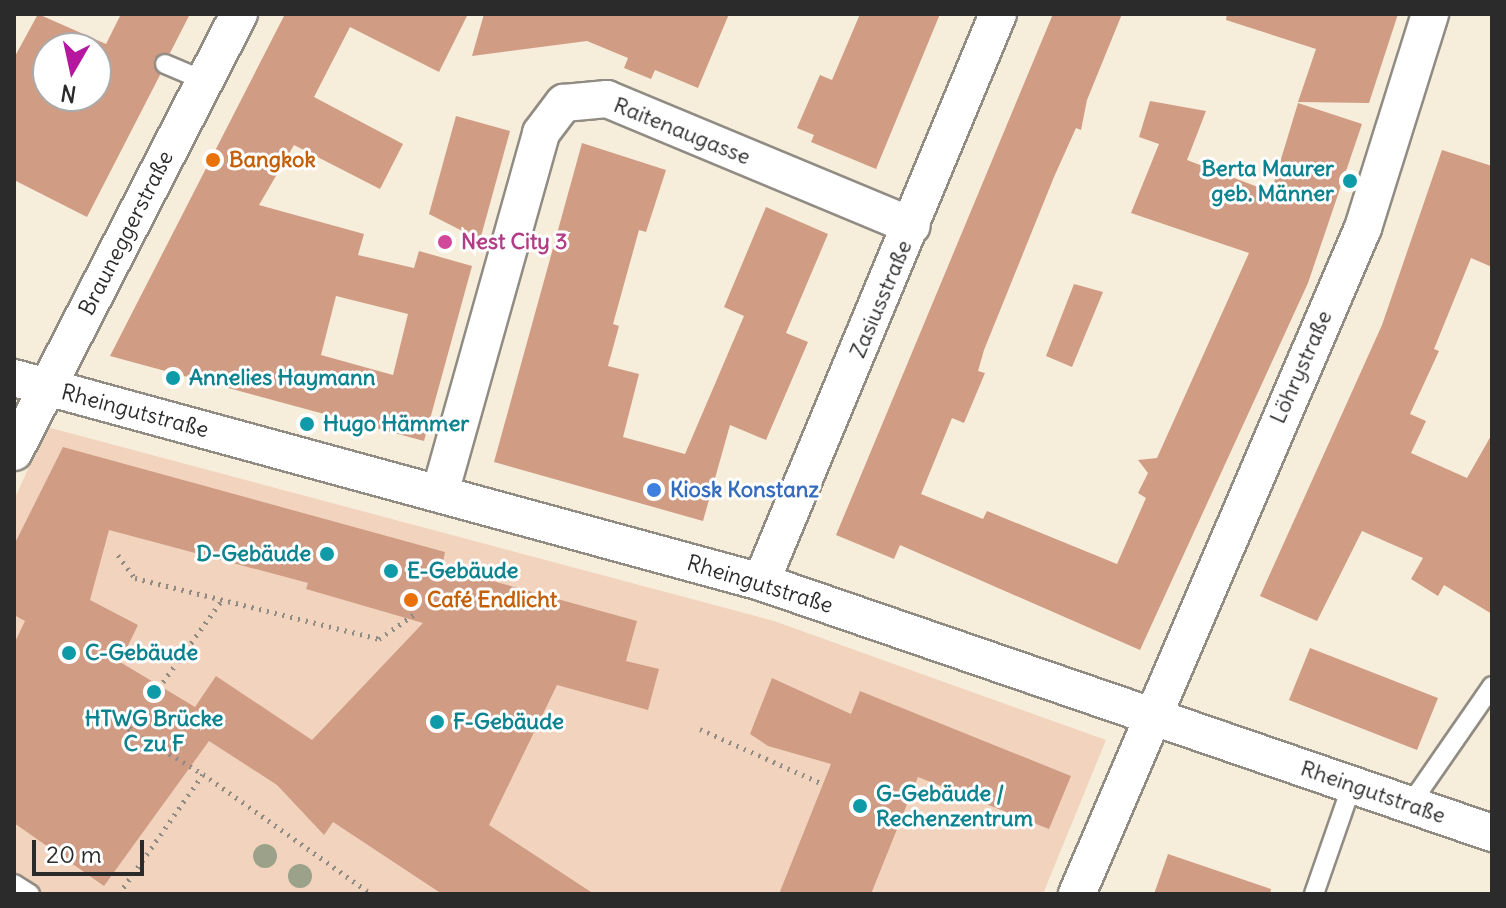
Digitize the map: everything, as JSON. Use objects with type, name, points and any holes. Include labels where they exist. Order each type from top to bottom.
[{"type":"street","name":"Brauneggerstraße","points":[[14,452],[31,382],[205,81],[239,14]]},
{"type":"street","name":"Zasiusstraße","points":[[761,582],[998,14]]},
{"type":"street","name":"Löhrystraße","points":[[1077,894],[1152,713],[1363,228],[1430,14]]},
{"type":"street","name":"Raitenaugasse","points":[[440,493],[541,133],[564,103],[607,99],[912,226]]},
{"type":"street","name":"Rheingutstraße","points":[[31,382],[761,582],[1152,713],[1492,833]]},
{"type":"lane","points":[[165,64],[205,81]]},
{"type":"lane","points":[[1409,806],[1492,686]]},
{"type":"lane","points":[[1314,894],[1352,785]]},
{"type":"lane","points":[[14,884],[30,894]]},
{"type":"path","points":[[118,555],[135,578],[379,639],[416,613]]},
{"type":"path","points":[[163,682],[222,600]]},
{"type":"path","points":[[139,712],[128,729],[203,774],[371,894]]},
{"type":"path","points":[[700,729],[823,784]]},
{"type":"path","points":[[119,894],[203,774]]},
{"type":"shaded area","points":[[47,427],[774,621],[1106,740],[1043,894],[14,894],[14,500]]},
{"type":"building","points":[[38,14],[79,32],[32,32],[32,112],[112,112],[112,32],[121,14],[190,14],[170,53],[154,59],[160,75],[87,217],[14,180],[14,58]]},
{"type":"building","points":[[285,14],[468,14],[439,72],[350,27],[314,97],[403,144],[380,189],[294,145],[259,205],[364,234],[358,255],[414,268],[419,251],[472,266],[424,441],[110,356]],"holes":[[[336,296],[408,314],[393,375],[321,355]]]},
{"type":"building","points":[[484,14],[729,14],[698,88],[655,70],[651,79],[624,68],[628,58],[587,41],[472,56]]},
{"type":"building","points":[[860,14],[940,14],[876,169],[811,142],[814,135],[797,128],[820,75],[832,80]]},
{"type":"building","points":[[1053,14],[1122,14],[1087,100],[1081,130],[1076,128],[1054,177],[984,350],[978,371],[985,373],[964,423],[952,418],[921,494],[983,519],[987,511],[1117,564],[1146,498],[1138,493],[1148,473],[1138,460],[1157,458],[1249,253],[1131,213],[1159,144],[1139,137],[1150,101],[1206,111],[1187,160],[1271,192],[1298,103],[1362,124],[1308,283],[1140,650],[900,545],[894,559],[836,535]]},
{"type":"building","points":[[1227,14],[1398,14],[1369,103],[1298,102],[1316,49],[1226,20]]},
{"type":"building","points":[[456,116],[510,131],[480,240],[429,214]]},
{"type":"building","points":[[582,143],[666,170],[646,232],[639,230],[613,324],[619,326],[608,366],[639,374],[623,437],[685,454],[744,316],[724,307],[766,207],[828,234],[786,333],[808,342],[766,440],[730,425],[703,521],[494,462]]},
{"type":"building","points":[[1442,150],[1492,166],[1492,267],[1471,258],[1434,349],[1439,351],[1410,414],[1426,421],[1411,453],[1467,478],[1492,434],[1492,614],[1444,585],[1438,596],[1411,579],[1423,558],[1362,531],[1317,621],[1260,596],[1382,325]]},
{"type":"building","points":[[1074,284],[1103,292],[1072,367],[1046,356]]},
{"type":"building","points":[[63,447],[445,552],[442,567],[637,621],[626,661],[659,669],[648,710],[557,685],[489,825],[594,894],[442,894],[333,822],[324,835],[277,785],[209,741],[104,886],[14,823],[14,644],[25,621],[14,615],[14,545]],"holes":[[[109,530],[308,583],[306,589],[423,623],[312,740],[216,676],[195,707],[120,662],[138,625],[90,600]]]},
{"type":"building","points":[[1310,648],[1438,698],[1417,750],[1289,700]]},
{"type":"building","name":"G-Gebäude / Rechenzentrum","points":[[772,678],[851,714],[860,691],[1071,776],[1049,829],[918,777],[871,894],[779,894],[831,764],[768,746],[750,734]]},
{"type":"building","points":[[1168,854],[1271,889],[1270,894],[1154,894]]},
{"type":"place","name":"Bangkok","points":[[213,160]]},
{"type":"place","name":"Berta Maurer geb. Männer","points":[[1350,181]]},
{"type":"place","name":"Nest City 3","points":[[445,242]]},
{"type":"place","name":"Annelies Haymann","points":[[173,378]]},
{"type":"place","name":"Hugo Hämmer","points":[[307,424]]},
{"type":"place","name":"Kiosk Konstanz","points":[[654,490]]},
{"type":"place","name":"D-Gebäude","points":[[327,554]]},
{"type":"place","name":"E-Gebäude","points":[[391,571]]},
{"type":"place","name":"Café Endlicht","points":[[411,600]]},
{"type":"place","name":"C-Gebäude","points":[[69,653]]},
{"type":"place","name":"HTWG Brücke C zu F","points":[[154,692]]},
{"type":"place","name":"F-Gebäude","points":[[437,722]]},
{"type":"place","name":"G-Gebäude / Rechenzentrum","points":[[860,806]]}]
